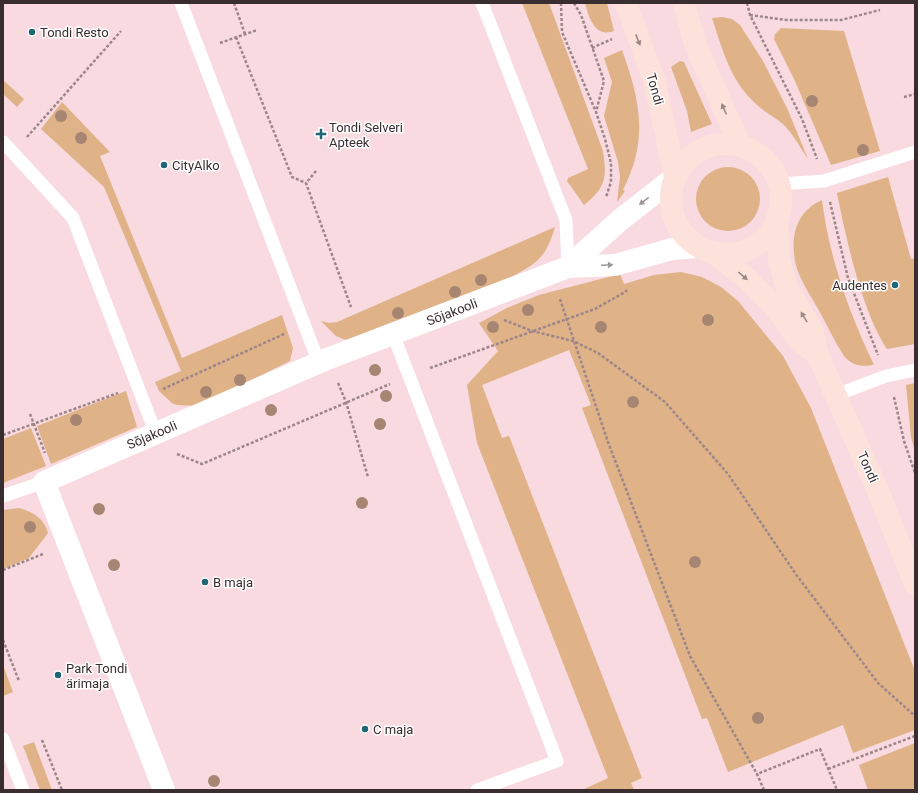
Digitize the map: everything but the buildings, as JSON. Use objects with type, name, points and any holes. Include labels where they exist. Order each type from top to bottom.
[{"type":"street","name":"Tondi","points":[[626,3],[655,83],[675,177]]},
{"type":"street","points":[[684,3],[695,44],[740,145]]},
{"type":"street","points":[[705,250],[730,254],[748,250],[760,242],[770,232],[777,219],[781,208],[780,184],[769,163],[757,152],[740,145],[726,143],[712,145],[701,149],[686,161],[675,177],[671,193],[672,209],[680,229],[687,238],[745,277],[775,307],[800,342],[817,353]]},
{"type":"street","name":"Sõjakooli","points":[[560,270],[675,177]]},
{"type":"street","name":"Tondi","points":[[777,219],[779,258],[787,288],[812,331],[817,353],[878,490],[915,584]]},
{"type":"street","name":"Sõjakooli","points":[[49,479],[323,361],[560,270],[615,265],[672,249],[705,250]]},
{"type":"street","points":[[49,479],[164,790]]},
{"type":"lane","points":[[181,3],[198,51],[323,361]]},
{"type":"lane","points":[[482,3],[566,220],[560,270]]},
{"type":"lane","points":[[3,142],[73,218],[156,434]]},
{"type":"lane","points":[[780,184],[824,181],[915,152]]},
{"type":"lane","points":[[393,334],[557,760],[477,790]]},
{"type":"lane","points":[[836,395],[886,376],[915,370]]},
{"type":"lane","points":[[3,496],[49,479]]},
{"type":"lane","points":[[3,739],[23,790]]},
{"type":"path","points":[[234,3],[246,34]]},
{"type":"path","points":[[561,3],[562,32],[596,112],[611,163],[611,182],[605,199]]},
{"type":"path","points":[[574,3],[581,15],[604,81],[596,112]]},
{"type":"path","points":[[747,3],[750,14],[802,119],[818,160]]},
{"type":"path","points":[[750,14],[786,20],[841,20],[880,10]]},
{"type":"path","points":[[198,51],[257,30]]},
{"type":"path","points":[[37,126],[121,31]]},
{"type":"path","points":[[236,37],[292,177],[306,183],[351,307]]},
{"type":"path","points":[[592,48],[617,37]]},
{"type":"path","points":[[904,97],[915,94]]},
{"type":"path","points":[[306,183],[316,171]]},
{"type":"path","points":[[828,196],[848,278],[878,356]]},
{"type":"path","points":[[560,270],[566,319],[573,341],[608,442],[690,656],[757,774],[764,790]]},
{"type":"path","points":[[176,453],[202,464],[410,376],[595,309],[625,292],[629,286]]},
{"type":"path","points":[[467,306],[532,331],[573,341],[598,353],[665,402],[728,474],[795,572],[878,682],[915,716]]},
{"type":"path","points":[[159,391],[288,333]]},
{"type":"path","points":[[323,361],[346,402],[368,477]]},
{"type":"path","points":[[892,389],[904,441],[915,473]]},
{"type":"path","points":[[3,435],[126,390]]},
{"type":"path","points":[[30,414],[49,479]]},
{"type":"path","points":[[3,570],[50,552]]},
{"type":"path","points":[[3,640],[19,681]]},
{"type":"path","points":[[828,769],[915,736]]},
{"type":"path","points":[[42,740],[62,790]]},
{"type":"path","points":[[757,774],[820,749],[837,790]]},
{"type":"shaded area","points":[[522,3],[549,3],[603,151],[605,175],[601,187],[597,193],[584,205],[567,181],[568,178],[588,169]]},
{"type":"shaded area","points":[[585,3],[607,3],[614,31],[602,32],[598,29],[591,20]]},
{"type":"shaded area","points":[[722,17],[732,19],[740,25],[763,61],[787,108],[808,159],[787,128],[757,105],[739,84],[733,74],[719,41],[712,18]]},
{"type":"shaded area","points":[[781,28],[844,31],[880,151],[831,165],[794,79],[774,39],[775,34]]},
{"type":"shaded area","points":[[622,50],[637,103],[639,136],[631,171],[623,190],[625,191],[617,202],[620,177],[618,162],[604,116],[612,82],[604,58]]},
{"type":"shaded area","points":[[680,61],[684,62],[712,124],[691,132],[687,111],[671,67]]},
{"type":"shaded area","points":[[3,80],[24,99],[17,107],[3,94]]},
{"type":"shaded area","points":[[62,102],[110,152],[100,156],[182,358],[282,315],[293,348],[290,361],[199,406],[177,405],[172,403],[159,391],[155,382],[181,371],[104,187],[41,129]]},
{"type":"shaded area","points":[[728,167],[740,169],[751,176],[758,187],[760,199],[758,211],[751,222],[740,229],[728,231],[716,229],[705,222],[698,211],[696,199],[698,187],[705,176],[716,169]]},
{"type":"shaded area","points":[[888,177],[911,259],[915,258],[915,344],[887,349],[878,334],[870,315],[856,274],[837,193]]},
{"type":"shaded area","points":[[822,200],[825,221],[841,284],[856,325],[874,365],[865,366],[854,364],[844,356],[797,269],[794,249],[796,229],[805,212]]},
{"type":"shaded area","points":[[555,227],[548,246],[540,258],[528,268],[511,277],[346,340],[336,336],[321,321],[329,323],[337,322]]},
{"type":"shaded area","points":[[681,272],[702,277],[721,287],[738,301],[783,356],[811,408],[915,671],[915,730],[853,753],[843,725],[728,772],[707,718],[702,719],[582,408],[591,405],[569,350],[482,385],[502,438],[509,436],[642,778],[631,783],[634,790],[582,790],[608,778],[477,443],[467,385],[498,351],[479,323],[507,308],[539,295],[620,274],[624,284],[654,275]]},
{"type":"shaded area","points":[[915,383],[915,452],[911,437],[906,385]]},
{"type":"shaded area","points":[[126,391],[137,427],[51,464],[37,426]]},
{"type":"shaded area","points":[[31,428],[46,466],[3,483],[3,439]]},
{"type":"shaded area","points":[[19,508],[29,511],[37,516],[44,523],[48,533],[29,558],[3,569],[3,510]]},
{"type":"shaded area","points":[[3,665],[13,692],[3,696]]},
{"type":"shaded area","points":[[34,742],[52,790],[40,790],[23,746]]},
{"type":"shaded area","points":[[915,743],[915,790],[868,790],[859,765]]},
{"type":"place","name":"Tondi Resto","points":[[32,32]]},
{"type":"place","name":"Tondi Selveri Apteek","points":[[321,134]]},
{"type":"place","name":"CityAlko","points":[[164,165]]},
{"type":"place","name":"Audentes","points":[[895,285]]},
{"type":"place","name":"B maja","points":[[205,582]]},
{"type":"place","name":"Park Tondi ärimaja","points":[[58,675]]},
{"type":"place","name":"C maja","points":[[365,729]]}]
